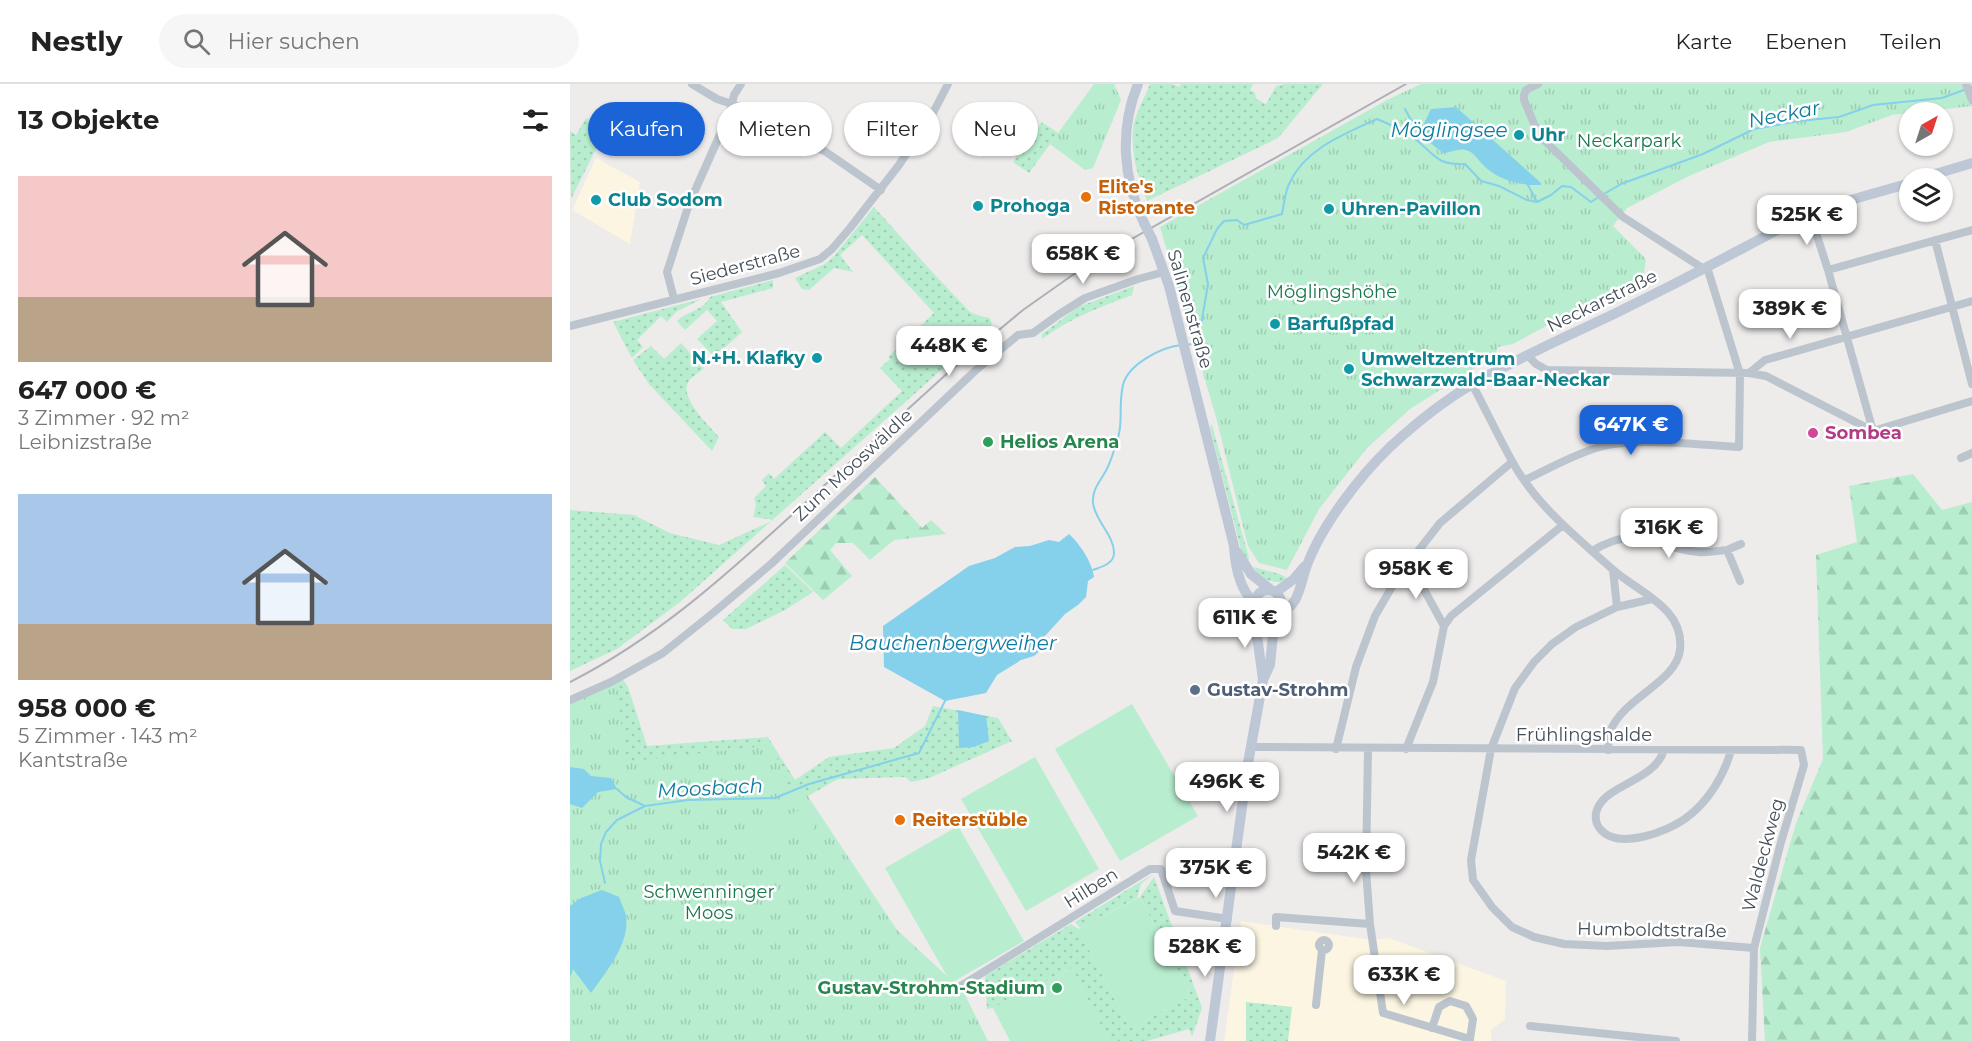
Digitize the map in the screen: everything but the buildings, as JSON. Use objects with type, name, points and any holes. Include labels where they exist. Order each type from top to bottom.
[{"type":"main road","name":"Salinenstraße","points":[[1138,84],[1126,118],[1125,159],[1133,198],[1164,272],[1242,584],[1255,605]]},
{"type":"main road","points":[[1953,169],[1972,163]]},
{"type":"main road","name":"Neckarstraße","points":[[1276,613],[1289,609],[1294,602],[1307,565],[1328,526],[1374,463],[1417,422],[1472,384],[1810,214],[1899,186]]},
{"type":"main road","name":"Salinenstraße","points":[[1234,546],[1251,574],[1273,590]]},
{"type":"main road","name":"Neckarstraße","points":[[1273,590],[1294,579],[1307,565]]},
{"type":"main road","points":[[1210,1041],[1251,747],[1263,680],[1270,665],[1276,613],[1281,601],[1273,590],[1259,592],[1255,605],[1254,615],[1263,680]]},
{"type":"main road","points":[[1255,605],[1263,615],[1276,613]]},
{"type":"street","points":[[692,84],[725,102]]},
{"type":"street","points":[[732,102],[741,84]]},
{"type":"street","name":"Siederstraße","points":[[570,326],[779,273],[820,259],[832,249],[881,190],[919,137],[948,84]]},
{"type":"street","points":[[1525,480],[1598,447],[1633,442],[1738,447],[1740,374],[1705,268],[1648,235],[1623,217],[1545,141],[1532,120],[1524,94],[1526,90],[1538,84]]},
{"type":"street","points":[[1967,85],[1972,99]]},
{"type":"street","points":[[674,299],[667,272],[689,204],[717,141]]},
{"type":"street","points":[[832,156],[881,190]]},
{"type":"street","points":[[1810,214],[1873,431]]},
{"type":"street","points":[[1828,270],[1972,230]]},
{"type":"street","points":[[1935,240],[1972,384]]},
{"type":"street","name":"Zum Mooswäldle","points":[[570,700],[611,682],[663,653],[713,613],[771,564],[975,370],[1018,335],[1034,333],[1085,298],[1164,272]]},
{"type":"street","points":[[1749,374],[1765,360],[1972,301]]},
{"type":"street","points":[[1527,355],[1547,370],[1766,376],[1873,431],[1972,401]]},
{"type":"street","points":[[1472,384],[1512,462],[1543,503],[1563,525],[1613,570],[1671,613],[1678,627],[1681,650],[1677,661],[1668,674],[1628,706],[1614,723],[1609,734],[1608,750]]},
{"type":"street","points":[[1961,458],[1972,453]]},
{"type":"street","points":[[1336,749],[1356,667],[1375,616],[1397,578],[1440,523],[1512,462]]},
{"type":"street","points":[[1406,749],[1433,682],[1444,626],[1451,616],[1563,525]]},
{"type":"street","points":[[1592,551],[1621,538],[1639,537],[1698,552],[1726,550],[1741,544]]},
{"type":"street","points":[[1726,550],[1740,581]]},
{"type":"street","points":[[1409,562],[1444,626]]},
{"type":"street","points":[[1613,570],[1617,607]]},
{"type":"street","name":"Humboldtstraße","points":[[1652,599],[1617,607],[1576,627],[1552,644],[1534,662],[1515,688],[1491,749],[1473,850],[1473,880],[1492,907],[1512,927],[1534,937],[1564,944],[1607,946],[1678,942],[1754,948]]},
{"type":"street","name":"Frühlingshalde","points":[[1251,747],[1801,750]]},
{"type":"street","points":[[1368,749],[1366,870],[1370,924],[1383,1013],[1470,1040],[1473,1019],[1466,1006],[1450,1001],[1439,1007],[1432,1028]]},
{"type":"street","points":[[1664,750],[1658,764],[1608,796],[1598,806],[1595,817],[1598,827],[1606,835],[1617,839],[1640,837],[1665,829],[1686,818],[1713,790],[1728,762],[1731,750]]},
{"type":"street","name":"Waldeckweg","points":[[1752,1041],[1754,948],[1781,842],[1804,765],[1801,750]]},
{"type":"street","name":"Hilben","points":[[956,989],[1150,869],[1161,869],[1175,911],[1228,919]]},
{"type":"street","points":[[1276,927],[1276,917],[1370,924]]},
{"type":"street","points":[[1316,1005],[1322,950]]},
{"type":"street","points":[[1530,1026],[1676,1041]]},
{"type":"shaded area","points":[[596,158],[640,182],[630,244],[572,210]]},
{"type":"shaded area","points":[[1241,921],[1372,940],[1389,938],[1506,981],[1505,1019],[1491,1030],[1491,1041],[1224,1041]]},
{"type":"green space","points":[[1094,84],[1114,84],[1121,100],[1093,168],[1085,170],[1050,144]]},
{"type":"green space","points":[[1150,84],[1173,84],[1179,87],[1181,84],[1253,84],[1250,90],[1255,93],[1256,99],[1266,104],[1276,86],[1323,84],[1278,138],[1147,201],[1135,163],[1133,133],[1135,118]]},
{"type":"green space","name":"Möglingshöhe","points":[[1421,84],[1972,84],[1972,106],[1953,108],[1953,102],[1899,102],[1899,114],[1846,132],[1769,142],[1689,176],[1627,208],[1613,226],[1646,259],[1643,280],[1570,313],[1513,344],[1498,347],[1495,355],[1410,409],[1367,448],[1319,509],[1287,570],[1259,563],[1248,546],[1216,417],[1160,227],[1387,100]]},
{"type":"green space","points":[[586,118],[588,119],[588,156],[592,156],[571,199],[570,131],[576,135]]},
{"type":"green space","points":[[1042,122],[1058,133],[1029,173],[1013,162],[1017,156],[1038,156],[1038,128]]},
{"type":"green space","points":[[874,207],[970,312],[990,318],[992,325],[773,520],[753,517],[756,505],[754,498],[766,486],[762,480],[769,473],[774,479],[825,432],[841,448],[902,391],[880,368],[890,359],[888,357],[934,313],[862,235],[840,255],[853,272],[834,268],[809,290],[802,289],[795,278],[825,264],[834,256]]},
{"type":"green space","points":[[773,280],[773,288],[721,302],[742,332],[714,357],[697,339],[717,321],[707,310],[685,330],[677,321],[699,308],[710,297]]},
{"type":"green space","points":[[1134,286],[1132,295],[1074,319],[1042,339],[1042,334],[1078,307]]},
{"type":"green space","points":[[701,299],[676,312],[667,322],[661,316],[637,340],[643,347],[632,358],[613,322]]},
{"type":"green space","points":[[681,343],[704,368],[690,380],[687,391],[693,406],[719,437],[712,451],[649,384],[633,360],[651,346],[664,359]]},
{"type":"green space","points":[[1212,425],[1249,558],[1247,564],[1242,553],[1212,436],[1210,426]]},
{"type":"green space","points":[[1913,474],[1942,510],[1972,502],[1972,1041],[1765,1041],[1760,948],[1796,823],[1823,759],[1816,555],[1857,542],[1849,486]]},
{"type":"green space","points":[[875,477],[922,528],[931,520],[946,534],[894,540],[870,560],[853,543],[836,543],[830,550],[852,576],[823,600],[785,563]]},
{"type":"green space","points":[[570,510],[634,515],[670,533],[719,545],[771,522],[680,602],[617,649],[570,671]]},
{"type":"green space","points":[[785,565],[813,592],[785,610],[746,629],[732,629],[723,620]]},
{"type":"green space","points":[[1253,567],[1280,574],[1290,580],[1269,581],[1260,576]]},
{"type":"green space","points":[[623,679],[628,687],[647,746],[768,737],[795,780],[829,757],[894,748],[925,726],[933,706],[998,718],[1012,741],[929,778],[911,782],[905,777],[838,779],[808,796],[806,808],[570,892],[570,703]]},
{"type":"green space","name":"Schwenninger Moos","points":[[617,683],[625,762],[772,745],[789,789],[799,783],[897,930],[963,991],[988,1041],[570,1041],[570,707]]},
{"type":"green space","points":[[1132,704],[1198,816],[1120,861],[1055,749]]},
{"type":"green space","points":[[1035,757],[1099,869],[1026,911],[961,799]]},
{"type":"green space","points":[[806,808],[814,830],[747,854],[739,832]]},
{"type":"green space","points":[[958,826],[1024,941],[951,983],[885,868]]},
{"type":"green space","points":[[1153,874],[1141,884],[1137,898],[1080,928],[1075,922]]},
{"type":"green space","points":[[1154,877],[1202,1008],[1192,1037],[1189,1029],[1147,1041],[1109,1041],[1072,968],[987,1009],[985,976],[1071,924],[1078,929],[1130,1028],[1191,996],[1140,897]]},
{"type":"green space","points":[[1140,897],[1191,996],[1130,1028],[1078,929]]},
{"type":"green space","name":"Gustav-Strohm-Stadium","points":[[1072,968],[1109,1041],[1010,1041],[993,1008]]},
{"type":"green space","points":[[1246,1002],[1292,1007],[1288,1041],[1246,1041]]},
{"type":"water","name":"Möglingsee","points":[[1456,107],[1541,185],[1517,183],[1502,178],[1495,175],[1469,151],[1443,153],[1419,134],[1431,109]]},
{"type":"water","name":"Bauchenbergweiher","points":[[1069,534],[1085,554],[1093,571],[1094,577],[1088,581],[1086,597],[1065,614],[1044,637],[1041,650],[997,675],[986,693],[945,701],[884,667],[883,626],[969,566],[995,558],[1015,547],[1030,546],[1049,540],[1059,542]]},
{"type":"water","points":[[958,710],[986,716],[989,741],[974,747],[959,748]]},
{"type":"water","points":[[570,767],[584,769],[591,776],[611,778],[617,789],[598,792],[582,808],[570,804]]},
{"type":"water","points":[[602,890],[619,897],[625,914],[626,926],[616,957],[591,993],[573,969],[570,978],[570,906],[581,898]]},
{"type":"waterway","name":"Neckar","points":[[1604,194],[1621,184],[1703,154],[1754,129],[1839,117],[1873,105],[1942,98],[1972,87]]},
{"type":"waterway","name":"Neckar","points":[[1405,109],[1411,120],[1425,128]]},
{"type":"waterway","name":"Moosbach","points":[[1186,345],[1198,343],[1208,284],[1203,258],[1217,229],[1224,221],[1237,220],[1244,225],[1282,214],[1288,186],[1306,160],[1328,143],[1377,119],[1409,135],[1444,162],[1465,164],[1481,181],[1537,202]]},
{"type":"waterway","name":"Neckar","points":[[1528,185],[1537,202],[1562,186],[1571,187],[1591,202],[1599,197]]},
{"type":"waterway","name":"Moosbach","points":[[1093,570],[1109,563],[1114,554],[1111,541],[1097,516],[1093,495],[1110,463],[1118,437],[1121,400],[1126,377],[1147,358],[1165,349],[1181,345]]},
{"type":"waterway","name":"Moosbach","points":[[605,883],[600,861],[601,844],[606,832],[617,820],[645,806],[688,800],[775,798],[809,784],[919,753],[945,701]]},
{"type":"waterway","points":[[617,789],[626,797],[645,806]]},
{"type":"railway","points":[[570,682],[660,627],[715,583],[952,369],[1023,310],[1091,262],[1406,84]]},
{"type":"place","name":"Uhr","points":[[1519,135]]},
{"type":"place","name":"Elite's Ristorante","points":[[1086,197]]},
{"type":"place","name":"Club Sodom","points":[[596,200]]},
{"type":"place","name":"Prohoga","points":[[978,206]]},
{"type":"place","name":"Uhren-Pavillon","points":[[1329,209]]},
{"type":"place","name":"Barfußpfad","points":[[1275,324]]},
{"type":"place","name":"N.+H. Klafky","points":[[817,358]]},
{"type":"place","name":"Umweltzentrum Schwarzwald-Baar-Neckar","points":[[1349,369]]},
{"type":"place","name":"Sombea","points":[[1813,433]]},
{"type":"place","name":"Helios Arena","points":[[988,442]]},
{"type":"place","name":"Gustav-Strohm","points":[[1195,690]]},
{"type":"place","name":"Reiterstüble","points":[[900,820]]},
{"type":"place","name":"Gustav-Strohm-Stadium","points":[[1057,988]]},
{"type":"park label","name":"Neckarpark","points":[[1629,141]]}]
